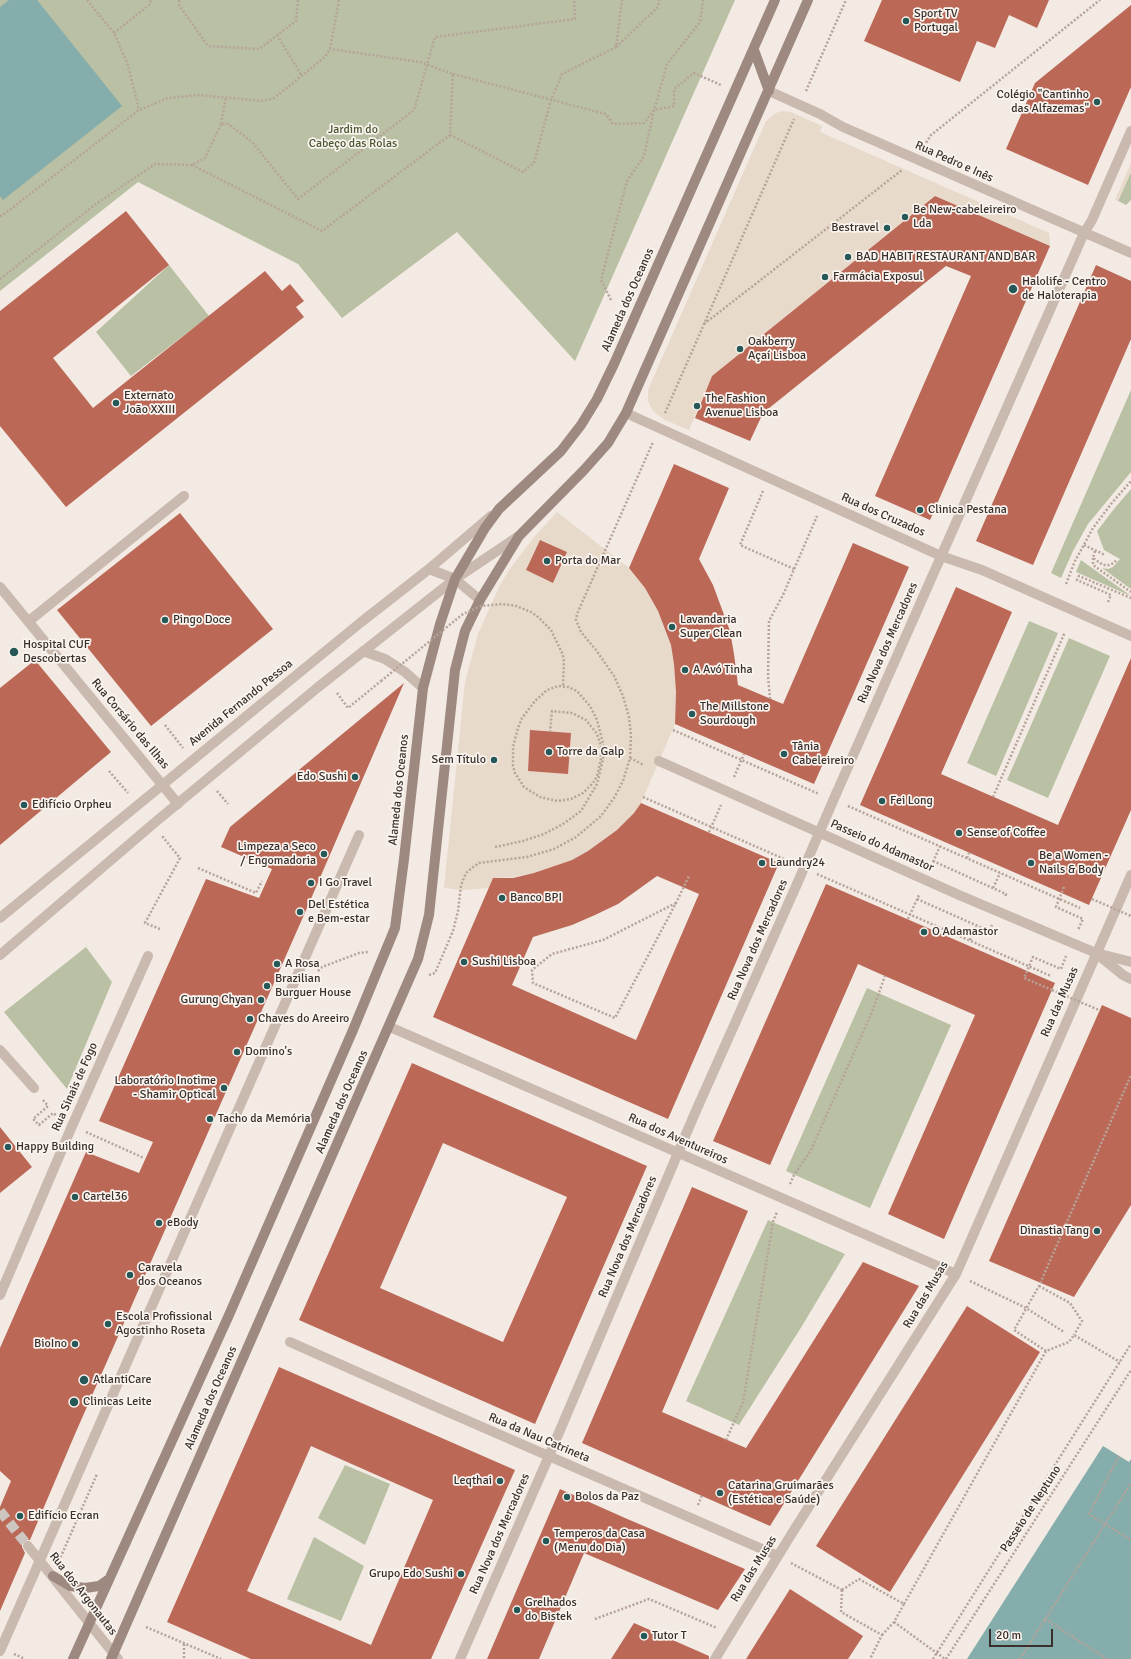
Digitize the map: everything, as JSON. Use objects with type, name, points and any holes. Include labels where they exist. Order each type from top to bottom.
[{"type":"main road","name":"Alameda dos Oceanos","points":[[73,1659],[229,1315],[350,1038],[395,928],[399,908],[423,688],[440,624],[455,579],[485,528],[499,510],[561,451],[581,425],[597,399],[775,0]]},
{"type":"main road","name":"Alameda dos Oceanos","points":[[114,1657],[418,960],[427,927],[455,670],[465,631],[480,600],[519,536],[608,443],[626,413],[808,0]]},
{"type":"main road","points":[[754,50],[769,91]]},
{"type":"main road","points":[[53,1576],[70,1586],[85,1588],[104,1584],[110,1578]]},
{"type":"street","name":"Rua Pedro e Inês","points":[[769,91],[820,114],[843,127],[1131,253]]},
{"type":"street","name":"Rua Nova dos Mercadores","points":[[460,1659],[549,1456],[678,1153],[1084,233],[1092,220],[1131,131]]},
{"type":"street","name":"Rua dos Cruzados","points":[[626,413],[941,556],[982,570],[1131,636]]},
{"type":"street","points":[[29,621],[184,496]]},
{"type":"street","name":"Avenida Fernando Pessoa","points":[[0,918],[499,510]]},
{"type":"street","name":"Alameda dos Oceanos","points":[[455,579],[519,536]]},
{"type":"street","points":[[429,568],[455,579],[480,600]]},
{"type":"street","points":[[0,955],[147,829],[363,651],[455,579]]},
{"type":"street","name":"Rua Corsário das Ilhas","points":[[0,587],[178,804]]},
{"type":"street","points":[[363,651],[385,659],[405,672],[423,688]]},
{"type":"street","name":"Passeio do Adamastor","points":[[659,761],[1096,953]]},
{"type":"street","points":[[0,1651],[359,834]]},
{"type":"street","name":"Rua das Musas","points":[[715,1659],[778,1556],[956,1274],[1131,875]]},
{"type":"street","points":[[1096,953],[1131,962]]},
{"type":"street","points":[[1096,953],[1123,975],[1131,979]]},
{"type":"street","name":"Rua Sinais de Fogo","points":[[0,1295],[72,1126],[148,956]]},
{"type":"street","name":"Rua dos Aventureiros","points":[[390,1027],[956,1274]]},
{"type":"street","points":[[0,1050],[34,1088]]},
{"type":"street","name":"Rua da Nau Catrineta","points":[[290,1342],[778,1556]]},
{"type":"street","name":"Rua dos Argonautas","points":[[28,1546],[90,1623],[114,1657]]},
{"type":"path","points":[[87,0],[114,33],[128,65],[139,110]]},
{"type":"path","points":[[114,33],[150,4],[151,0]]},
{"type":"path","points":[[179,0],[179,4],[208,46],[259,49],[296,21],[298,0]]},
{"type":"path","points":[[0,216],[139,110],[168,98],[198,95],[263,101],[274,98],[325,57],[330,49],[338,0]]},
{"type":"path","points":[[221,124],[228,124],[252,142],[298,199],[414,110],[435,37],[575,20],[574,0]]},
{"type":"path","points":[[616,47],[622,0]]},
{"type":"path","points":[[450,135],[523,172],[534,163],[551,100],[562,74],[616,47],[658,7],[659,0]]},
{"type":"path","points":[[611,300],[601,280],[627,181],[644,156],[654,110],[667,64],[700,22],[703,0]]},
{"type":"path","points":[[277,35],[302,76]]},
{"type":"path","points":[[330,49],[420,62],[452,74],[606,114],[614,124],[644,123],[654,110],[674,106],[674,89],[694,73],[734,91]]},
{"type":"path","points":[[450,135],[452,74]]},
{"type":"path","points":[[192,165],[205,158],[221,124],[226,97]]},
{"type":"path","points":[[0,279],[96,204],[155,164],[192,165],[322,231],[450,135]]},
{"type":"path","points":[[769,478],[740,544],[794,569]]},
{"type":"path","points":[[1066,584],[1093,528],[1131,481]]},
{"type":"path","points":[[770,699],[768,676],[769,621],[794,569],[823,502]]},
{"type":"path","points":[[1084,545],[1105,555]]},
{"type":"path","points":[[1095,551],[1093,565],[1131,592]]},
{"type":"path","points":[[1093,558],[1103,565],[1114,563],[1117,559]]},
{"type":"path","points":[[1108,602],[1111,595],[1077,580],[1079,576],[1131,598]]},
{"type":"path","points":[[348,708],[463,614],[481,606],[502,604],[516,606],[531,612],[538,617],[551,630],[563,655],[563,686]]},
{"type":"path","points":[[993,797],[1065,632]]},
{"type":"path","points":[[495,847],[537,836],[563,824],[581,811],[597,784],[603,763],[604,747],[597,720],[590,706],[581,695],[573,689],[563,686],[558,686],[547,690],[535,701],[522,718],[513,747],[513,766],[519,780],[531,792],[540,797],[557,800],[571,799],[588,789],[597,776],[601,759],[599,740],[586,720],[572,713],[552,711],[550,732]]},
{"type":"path","points":[[673,730],[835,797],[940,846],[1080,908]]},
{"type":"path","points":[[643,797],[1051,976]]},
{"type":"path","points":[[940,846],[933,861],[1006,894]]},
{"type":"path","points":[[967,858],[969,853]]},
{"type":"path","points":[[198,868],[256,893],[262,881]]},
{"type":"path","points":[[993,888],[1000,873]]},
{"type":"path","points":[[676,902],[603,940],[552,954],[532,970],[533,984],[615,1018],[676,902],[689,876]]},
{"type":"path","points":[[160,929],[145,924],[166,884]]},
{"type":"path","points":[[1064,887],[1056,907],[1083,920]]},
{"type":"path","points":[[1092,899],[1131,916]]},
{"type":"path","points":[[908,919],[917,900],[989,931]]},
{"type":"path","points":[[970,940],[976,926]]},
{"type":"path","points":[[1061,970],[1033,957],[1024,978],[1099,1010]]},
{"type":"path","points":[[872,1012],[885,976]]},
{"type":"path","points":[[1046,1351],[1014,1330],[1039,1286],[1131,1075]]},
{"type":"path","points":[[48,1106],[33,1119],[39,1125],[53,1113],[72,1126],[144,1158]]},
{"type":"path","points":[[956,1274],[1026,1308],[1064,1332]]},
{"type":"path","points":[[870,1659],[882,1635],[894,1622],[1046,1351],[1069,1342],[1082,1321],[1070,1303],[1039,1286]]},
{"type":"path","points":[[1074,1335],[1120,1362]]},
{"type":"path","points":[[932,1659],[1131,1344]]},
{"type":"path","name":"Passeio de Neptuno","points":[[946,1659],[1131,1370]]},
{"type":"path","points":[[726,1440],[743,1402]]},
{"type":"path","points":[[1119,1456],[1089,1514],[1131,1540]]},
{"type":"path","points":[[1020,1659],[1131,1483]]},
{"type":"path","points":[[778,1556],[842,1590]]},
{"type":"path","points":[[842,1590],[859,1579],[904,1604]]},
{"type":"path","points":[[842,1590],[841,1612],[882,1635]]},
{"type":"path","points":[[595,1619],[649,1599],[730,1634]]},
{"type":"path","points":[[1045,1619],[1107,1659]]},
{"type":"path","points":[[894,1622],[936,1654],[946,1659]]},
{"type":"path","points":[[146,1627],[221,1659]]},
{"type":"path","points":[[184,1644],[184,1659]]},
{"type":"green space","name":"Jardim do Cabeço das Rolas","points":[[0,0],[735,0],[575,361],[457,232],[342,318],[298,264],[138,182],[0,291]]},
{"type":"green space","points":[[1131,172],[1131,200],[1126,205],[1118,201]]},
{"type":"green space","points":[[169,265],[209,316],[131,376],[96,332]]},
{"type":"green space","points":[[1131,390],[1131,472],[1088,524],[1073,551],[1061,578],[1051,573]]},
{"type":"green space","points":[[1131,489],[1131,589],[1102,568],[1108,569],[1113,567],[1120,559],[1104,550],[1097,531]]},
{"type":"green space","points":[[1081,560],[1131,596],[1076,572]]},
{"type":"green space","points":[[1029,621],[1058,633],[996,776],[967,763]]},
{"type":"green space","points":[[1069,638],[1110,656],[1048,798],[1007,780]]},
{"type":"green space","points":[[86,947],[112,982],[67,1089],[4,1012]]},
{"type":"green space","points":[[867,988],[951,1025],[870,1208],[786,1171]]},
{"type":"green space","points":[[768,1220],[845,1254],[802,1326],[739,1425],[686,1401]]},
{"type":"green space","points":[[345,1465],[390,1484],[365,1545],[318,1518]]},
{"type":"green space","points":[[314,1537],[364,1566],[341,1621],[287,1599]]},
{"type":"shaded area","points":[[783,111],[791,112],[822,126],[820,132],[1049,233],[1050,246],[935,196],[712,376],[689,430],[663,419],[653,411],[648,401],[648,390],[766,121],[776,113]]},
{"type":"shaded area","points":[[1131,163],[1131,172],[1118,201],[1115,200]]},
{"type":"shaded area","name":"Porta do Mar","points":[[557,512],[629,568],[645,588],[658,611],[671,645],[676,692],[675,724],[641,803],[634,813],[617,830],[588,851],[572,860],[534,873],[513,877],[493,878],[489,888],[464,890],[444,888],[465,682],[478,634],[499,587],[509,570],[534,537]],"holes":[[[540,540],[567,552],[553,583],[526,570]],[[530,731],[568,773],[528,771]]]},
{"type":"water","points":[[9,0],[37,0],[122,106],[3,200],[0,196],[0,7]]},
{"type":"water","points":[[1103,1446],[1129,1462],[1131,1459],[1131,1659],[967,1659]]},
{"type":"building","points":[[882,0],[1049,0],[1037,28],[1009,15],[995,48],[977,41],[960,82],[864,41]]},
{"type":"building","points":[[1131,5],[1131,87],[1088,185],[1006,149],[1035,83]]},
{"type":"building","points":[[935,196],[1050,246],[930,520],[875,496],[971,276],[946,266],[763,413],[750,441],[695,418],[712,376]]},
{"type":"building","points":[[126,211],[169,265],[53,358],[93,408],[265,271],[282,291],[290,284],[304,301],[296,307],[304,317],[66,507],[0,426],[0,311]]},
{"type":"building","points":[[1096,265],[1131,281],[1131,339],[1033,565],[976,541]]},
{"type":"building","points":[[674,464],[729,488],[699,559],[713,585],[730,631],[738,685],[783,704],[853,543],[909,567],[814,784],[675,724],[676,692],[671,645],[658,611],[645,588],[629,568]]},
{"type":"building","name":"Pingo Doce","points":[[180,513],[273,629],[151,726],[57,610]]},
{"type":"building","name":"Porta do Mar","points":[[540,540],[567,552],[553,583],[526,570]]},
{"type":"building","points":[[956,587],[1012,612],[941,774],[1058,825],[1131,658],[1131,810],[1089,905],[860,805]]},
{"type":"building","name":"Edifício Orpheu","points":[[35,660],[111,752],[0,845],[0,688]]},
{"type":"building","points":[[404,683],[30,1540],[22,1543],[25,1553],[0,1611],[0,1507],[11,1481],[0,1471],[0,1348],[86,1152],[139,1173],[153,1142],[99,1121],[206,879],[259,898],[272,869],[221,847],[230,827]]},
{"type":"building","name":"Torre da Galp","points":[[530,730],[571,733],[568,774],[528,771]]},
{"type":"building","points":[[641,803],[779,863],[668,1119],[433,1017],[493,878],[513,878],[534,873],[572,860],[588,851],[617,830],[634,813]],"holes":[[[657,876],[699,894],[636,1040],[512,985],[533,937],[572,925],[618,904]]]},
{"type":"building","points":[[826,884],[1055,983],[944,1239],[888,1214],[975,1015],[858,964],[770,1165],[713,1141]]},
{"type":"building","points":[[1102,1005],[1131,1018],[1131,1205],[1074,1297],[989,1261]]},
{"type":"building","points":[[412,1063],[647,1166],[535,1424],[299,1320]],"holes":[[[443,1143],[567,1197],[503,1342],[380,1288]]]},
{"type":"building","name":"Happy Building","points":[[0,1127],[32,1167],[0,1193]]},
{"type":"building","points":[[692,1187],[748,1211],[662,1412],[746,1448],[863,1262],[919,1286],[770,1526],[582,1443]]},
{"type":"building","points":[[967,1306],[1040,1352],[890,1592],[816,1546]]},
{"type":"building","points":[[279,1367],[515,1470],[431,1659],[251,1659],[167,1622]],"holes":[[[311,1446],[433,1500],[371,1645],[247,1591]]]},
{"type":"building","points":[[560,1489],[745,1569],[718,1610],[584,1553],[539,1659],[487,1659]]},
{"type":"building","points":[[790,1589],[863,1636],[848,1659],[746,1659]]},
{"type":"building","name":"Tutor T","points":[[634,1623],[709,1656],[709,1659],[611,1659]]},
{"type":"tunnel","points":[[0,1511],[28,1546]]},
{"type":"place","name":"Sport TV Portugal","points":[[906,21]]},
{"type":"place","name":"Colégio \"Cantinho das Alfazemas\"","points":[[1097,102]]},
{"type":"place","name":"Be New-cabeleireiro Lda","points":[[905,217]]},
{"type":"place","name":"Bestravel","points":[[887,228]]},
{"type":"place","name":"BAD HABIT RESTAURANT AND BAR","points":[[848,257]]},
{"type":"place","name":"Farmácia Exposul","points":[[825,277]]},
{"type":"place","name":"Halolife - Centro de Haloterapia","points":[[1013,289]]},
{"type":"place","name":"Oakberry Açaí Lisboa","points":[[740,349]]},
{"type":"place","name":"Externato João XXIII","points":[[116,403]]},
{"type":"place","name":"The Fashion Avenue Lisboa","points":[[697,406]]},
{"type":"place","name":"Clinica Pestana","points":[[920,510]]},
{"type":"place","name":"Porta do Mar","points":[[547,561]]},
{"type":"place","name":"Pingo Doce","points":[[165,620]]},
{"type":"place","name":"Lavandaria Super Clean","points":[[672,627]]},
{"type":"place","name":"Hospital CUF Descobertas","points":[[14,652]]},
{"type":"place","name":"A Avó Tinha","points":[[685,670]]},
{"type":"place","name":"The Millstone Sourdough","points":[[692,714]]},
{"type":"place","name":"Torre da Galp","points":[[549,752]]},
{"type":"place","name":"Tânia Cabeleireiro","points":[[784,754]]},
{"type":"place","name":"Sem Título","points":[[494,760]]},
{"type":"place","name":"Edo Sushi","points":[[355,777]]},
{"type":"place","name":"Fei Long","points":[[882,801]]},
{"type":"place","name":"Edifício Orpheu","points":[[24,805]]},
{"type":"place","name":"Sense of Coffee","points":[[959,833]]},
{"type":"place","name":"Limpeza a Seco / Engomadoria","points":[[324,854]]},
{"type":"place","name":"Laundry24","points":[[762,863]]},
{"type":"place","name":"Be a Women - Nails & Body","points":[[1031,863]]},
{"type":"place","name":"I Go Travel","points":[[311,883]]},
{"type":"place","name":"Banco BPI","points":[[502,898]]},
{"type":"place","name":"Del Estética e Bem-estar","points":[[300,912]]},
{"type":"place","name":"O Adamastor","points":[[924,932]]},
{"type":"place","name":"Sushi Lisboa","points":[[464,962]]},
{"type":"place","name":"A Rosa","points":[[277,964]]},
{"type":"place","name":"Brazilian Burguer House","points":[[267,986]]},
{"type":"place","name":"Gurung Chyan","points":[[261,1000]]},
{"type":"place","name":"Chaves do Areeiro","points":[[250,1019]]},
{"type":"place","name":"Domino's","points":[[237,1052]]},
{"type":"place","name":"Laboratório Inotime - Shamir Optical","points":[[224,1088]]},
{"type":"place","name":"Tacho da Memória","points":[[210,1119]]},
{"type":"place","name":"Happy Building","points":[[8,1147]]},
{"type":"place","name":"Cartel36","points":[[75,1197]]},
{"type":"place","name":"eBody","points":[[159,1223]]},
{"type":"place","name":"Dinastia Tang","points":[[1097,1231]]},
{"type":"place","name":"Caravela dos Oceanos","points":[[130,1275]]},
{"type":"place","name":"Escola Profissional Agostinho Roseta","points":[[108,1324]]},
{"type":"place","name":"BioIno","points":[[75,1344]]},
{"type":"place","name":"AtlantiCare","points":[[84,1380]]},
{"type":"place","name":"Clinicas Leite","points":[[74,1402]]},
{"type":"place","name":"Leqthai","points":[[500,1481]]},
{"type":"place","name":"Catarina Gruimarães (Estética e Saúde)","points":[[720,1493]]},
{"type":"place","name":"Bolos da Paz","points":[[567,1497]]},
{"type":"place","name":"Edifício Ecran","points":[[20,1516]]},
{"type":"place","name":"Temperos da Casa (Menu do Dia)","points":[[546,1541]]},
{"type":"place","name":"Grupo Edo Sushi","points":[[461,1574]]},
{"type":"place","name":"Grelhados do Bistek","points":[[517,1610]]},
{"type":"place","name":"Tutor T","points":[[644,1636]]}]
